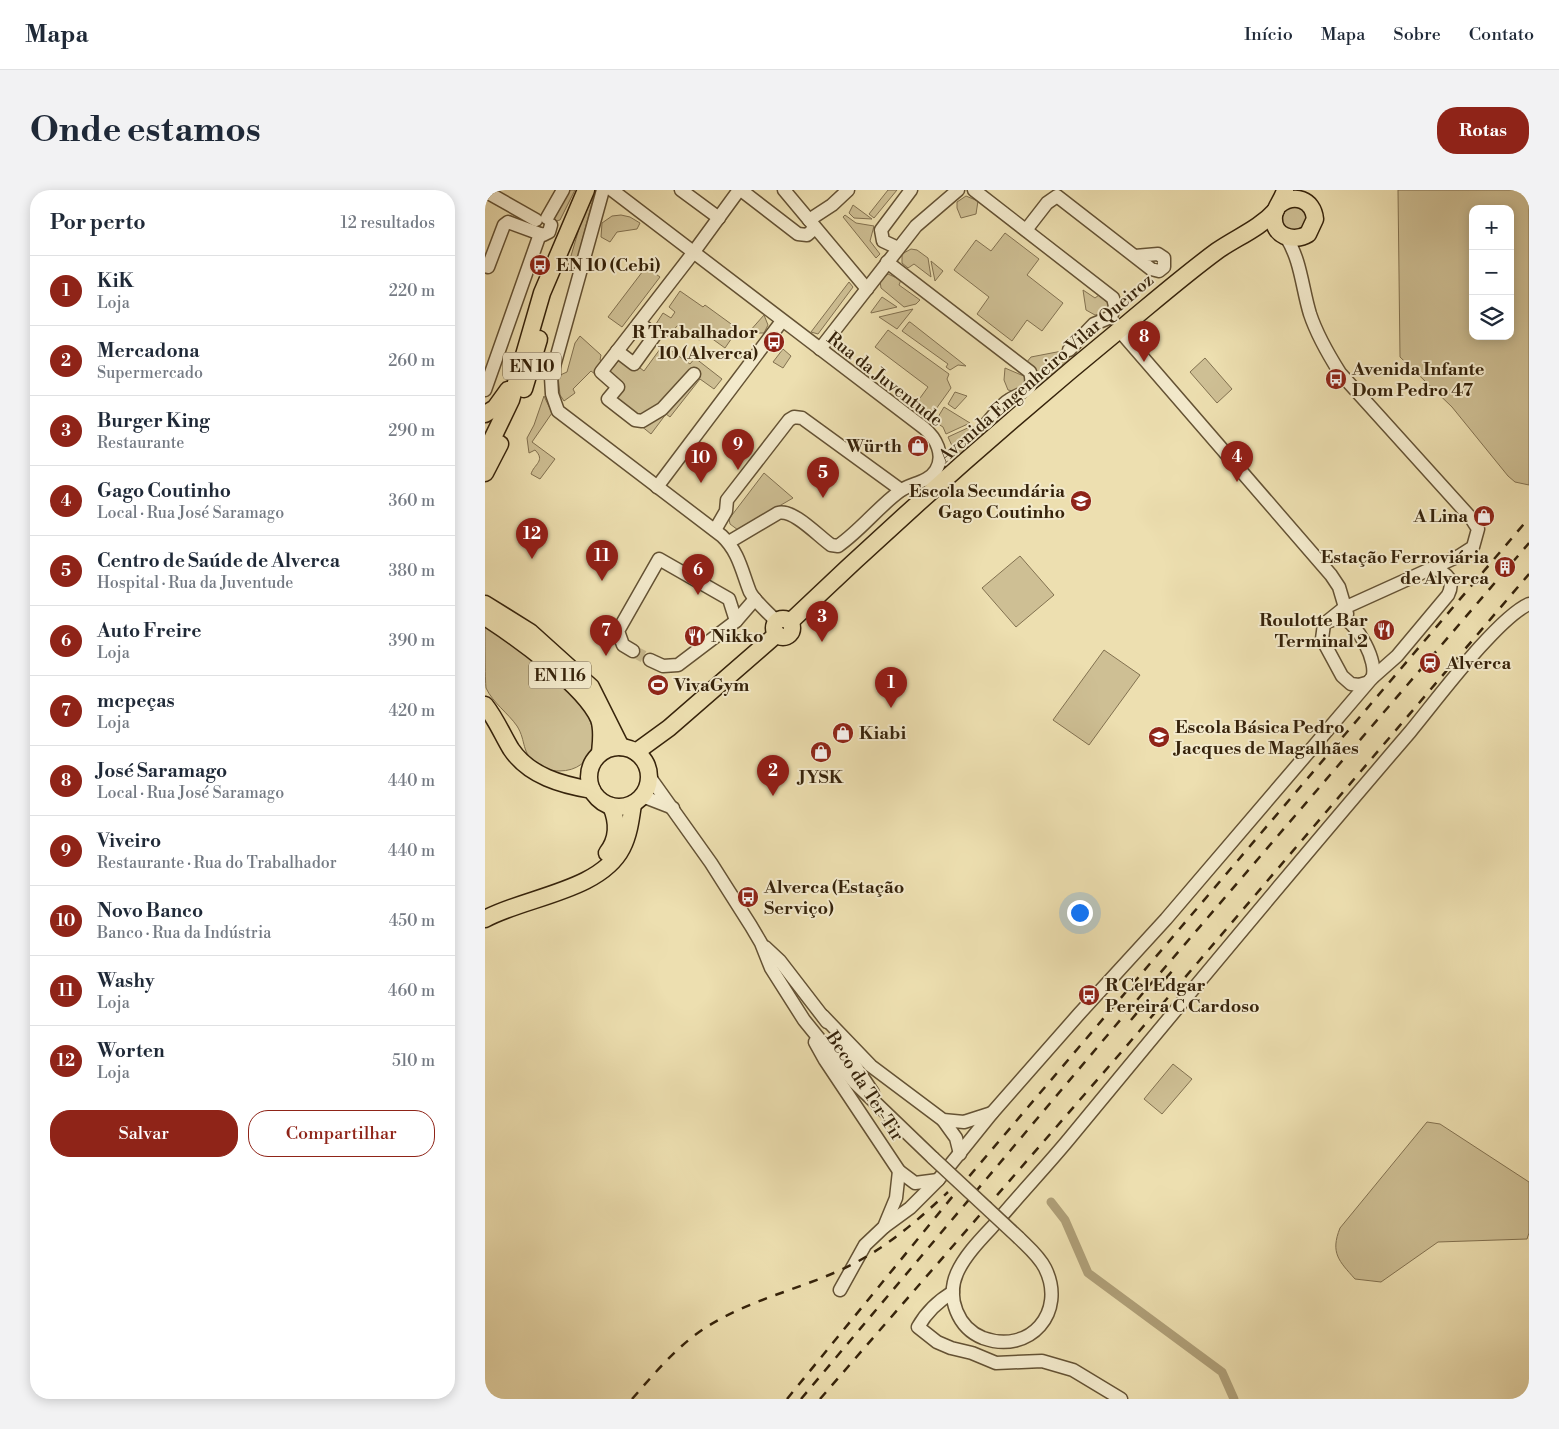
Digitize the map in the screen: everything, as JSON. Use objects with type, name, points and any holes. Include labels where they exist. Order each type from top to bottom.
[{"type":"main road","name":"EN 10","points":[[485,454],[511,400],[542,293],[586,190]]},
{"type":"main road","points":[[1298,195],[1312,208],[1315,219],[1314,225],[1303,238],[1283,235],[1274,223],[1280,202],[1298,195]]},
{"type":"main road","name":"Avenida Engenheiro Vilar Queiroz","points":[[629,750],[660,736],[879,538],[1119,330],[1219,250],[1246,235],[1280,202]]},
{"type":"main road","name":"Avenida Engenheiro Vilar Queiroz","points":[[1246,235],[1265,232],[1283,235]]},
{"type":"main road","name":"EN 10","points":[[485,473],[517,410],[552,292],[560,252]]},
{"type":"main road","points":[[485,414],[495,408],[516,378]]},
{"type":"main road","name":"EN 116","points":[[485,604],[530,632],[591,687],[629,750],[648,771]]},
{"type":"main road","name":"EN 116","points":[[485,617],[539,657],[579,691],[593,709],[600,721],[602,732],[600,753],[591,768]]},
{"type":"main road","points":[[485,705],[518,758],[538,774],[573,787],[592,790]]},
{"type":"main road","name":"Avenida Engenheiro Vilar Queiroz","points":[[648,771],[660,736]]},
{"type":"main road","points":[[600,753],[629,750]]},
{"type":"main road","points":[[551,779],[576,775],[591,768]]},
{"type":"main road","points":[[591,768],[589,775],[592,790],[597,797],[611,806],[618,807],[638,800]]},
{"type":"main road","points":[[485,919],[587,880],[605,869],[621,849],[638,800],[647,790],[648,771]]},
{"type":"main road","points":[[485,908],[583,870],[600,861],[611,847],[615,834],[616,817],[611,806]]},
{"type":"street","points":[[485,390],[543,227],[563,190]]},
{"type":"street","points":[[603,190],[551,377],[552,394],[558,411],[729,542],[740,561],[753,595],[781,626]]},
{"type":"street","name":"Rua da Juventude","points":[[612,190],[924,428],[936,440],[939,454],[937,469],[928,478],[901,490],[841,543],[831,546],[792,515],[784,512],[729,542]]},
{"type":"street","points":[[681,190],[719,218]]},
{"type":"street","points":[[694,374],[662,409],[641,421],[635,420],[608,400],[617,387],[601,372],[740,190],[798,234],[807,235],[812,224],[848,190]]},
{"type":"street","points":[[784,190],[867,289]]},
{"type":"street","points":[[898,248],[883,241],[881,230],[911,190]]},
{"type":"street","points":[[820,349],[898,248],[927,215],[957,190]]},
{"type":"street","points":[[974,190],[1109,293],[1114,301],[1115,306],[1111,317],[1094,324],[1069,350]]},
{"type":"street","points":[[485,191],[543,227],[560,252]]},
{"type":"street","points":[[1026,230],[1047,203],[1057,196],[1135,256]]},
{"type":"street","points":[[488,267],[504,225],[508,222],[543,227],[560,223],[576,211]]},
{"type":"street","points":[[1283,235],[1294,251],[1311,316],[1323,345],[1339,373],[1471,518],[1478,529],[1473,547],[1434,569],[1344,608],[1327,622],[1323,628],[1322,639],[1345,679],[1347,693],[1340,713]]},
{"type":"street","points":[[887,262],[1030,372],[1030,386],[1024,395],[1008,400],[986,424]]},
{"type":"street","points":[[657,487],[782,321]]},
{"type":"street","points":[[617,351],[634,364],[655,335],[639,323]]},
{"type":"street","points":[[840,1290],[865,1245],[884,1227],[911,1208],[938,1180],[992,1113],[1166,919],[1361,690],[1375,670],[1374,663],[1344,608],[1339,587],[1331,575],[1119,330]]},
{"type":"street","points":[[715,530],[726,511],[727,500],[789,420],[794,417],[803,418],[901,490]]},
{"type":"street","points":[[633,651],[623,645],[618,631],[659,560],[729,599],[753,595]]},
{"type":"street","points":[[1345,679],[1355,685],[1367,682],[1397,656],[1448,595],[1451,585],[1449,577],[1445,572],[1434,569]]},
{"type":"street","points":[[651,660],[663,666],[679,665],[736,621],[753,595]]},
{"type":"street","points":[[729,599],[736,621]]},
{"type":"street","points":[[648,771],[711,863],[761,943],[771,968],[804,1020],[855,1083],[883,1108],[933,1158],[1019,1238],[1039,1258],[1049,1278],[1052,1301],[1050,1311],[1040,1326],[1023,1338],[1011,1341],[992,1340],[981,1337],[970,1332],[958,1318],[953,1292],[956,1274],[979,1242],[1066,1143],[1255,914],[1465,666],[1520,608],[1529,604]]},
{"type":"street","points":[[1327,622],[1341,617],[1349,620],[1354,626]]},
{"type":"street","points":[[638,800],[673,808]]},
{"type":"street","points":[[761,943],[780,961],[823,1016],[883,1108]]},
{"type":"street","points":[[823,1016],[871,1066],[943,1120],[956,1138],[960,1154]]},
{"type":"street","name":"Beco da Ter-Tir","points":[[804,1020],[825,1060],[899,1172]]},
{"type":"street","points":[[943,1120],[964,1122],[992,1113]]},
{"type":"street","points":[[884,1227],[896,1198],[899,1172],[915,1182],[938,1180]]},
{"type":"street","points":[[953,1292],[941,1299],[926,1313],[918,1327],[937,1342],[996,1363],[1042,1362],[1073,1370],[1121,1399]]},
{"type":"shaded area","points":[[570,190],[575,190],[560,220],[556,221],[554,218]]},
{"type":"shaded area","points":[[888,190],[897,190],[874,218],[869,214]]},
{"type":"shaded area","points":[[1398,190],[1529,190],[1529,485],[1515,482],[1508,476],[1452,407],[1400,357]]},
{"type":"shaded area","points":[[594,195],[576,264],[568,266],[581,222]]},
{"type":"shaded area","points":[[966,196],[978,201],[976,214],[961,218],[957,202]]},
{"type":"shaded area","points":[[1294,204],[1308,213],[1306,228],[1291,233],[1280,221],[1283,209]]},
{"type":"shaded area","points":[[853,205],[872,219],[854,218],[849,213]]},
{"type":"shaded area","points":[[845,215],[856,223],[874,226],[870,241],[880,254],[876,258],[843,217]]},
{"type":"shaded area","points":[[612,216],[630,217],[640,223],[637,229],[617,232],[610,242],[601,237],[602,223]]},
{"type":"shaded area","points":[[1005,233],[1039,259],[1027,275],[1063,303],[1042,331],[1027,320],[1012,341],[977,314],[989,297],[954,270],[976,240],[991,251]]},
{"type":"shaded area","points":[[911,249],[917,250],[928,258],[931,277],[914,264],[908,268],[902,263],[902,254]]},
{"type":"shaded area","points":[[931,261],[943,271],[935,281]]},
{"type":"shaded area","points":[[646,267],[660,277],[622,327],[608,317]]},
{"type":"shaded area","points":[[888,274],[901,280],[899,285],[920,300],[916,304],[904,307],[881,288],[880,281]]},
{"type":"shaded area","points":[[849,282],[853,287],[818,334],[811,332]]},
{"type":"shaded area","points":[[1083,290],[1095,298],[1099,295],[1108,303],[1109,309],[1105,313],[1095,315],[1086,310]]},
{"type":"shaded area","points":[[680,291],[703,307],[705,305],[738,329],[725,348],[707,335],[699,340],[679,324],[667,337],[654,327],[663,313],[671,318],[675,312],[669,307]]},
{"type":"shaded area","points":[[882,297],[897,307],[871,313],[871,312]]},
{"type":"shaded area","points":[[913,309],[897,329],[879,317]]},
{"type":"shaded area","points":[[764,315],[768,325],[764,333],[756,333],[755,335],[749,332]]},
{"type":"shaded area","points":[[909,322],[966,366],[958,365],[950,370],[946,367],[948,364],[902,331]]},
{"type":"shaded area","points":[[888,330],[949,374],[947,379],[951,388],[931,416],[915,405],[928,387],[875,347]]},
{"type":"shaded area","points":[[580,336],[601,355],[600,360],[613,368],[623,355],[644,371],[663,345],[690,364],[695,358],[722,379],[714,389],[700,379],[670,417],[666,414],[651,434],[608,399],[618,392],[591,371],[573,389],[575,393],[564,401],[560,395],[558,376],[567,372],[575,343]]},
{"type":"shaded area","points":[[783,349],[791,356],[783,368],[773,362]]},
{"type":"shaded area","points":[[1065,351],[1070,356],[1068,360],[1037,386],[1026,363],[1031,357]]},
{"type":"shaded area","points":[[1205,358],[1232,389],[1217,403],[1190,372]]},
{"type":"shaded area","points":[[1005,368],[1026,377],[1026,385],[1013,391],[1008,390],[1004,380]]},
{"type":"shaded area","points":[[955,392],[967,396],[955,409],[948,404]]},
{"type":"shaded area","points":[[544,396],[552,413],[532,442],[555,459],[540,479],[531,474],[539,457],[535,450],[529,453],[527,438],[534,425]]},
{"type":"shaded area","points":[[944,407],[970,423],[946,434],[943,427],[935,422]]},
{"type":"shaded area","points":[[972,426],[983,434],[953,461],[953,448],[948,437]]},
{"type":"shaded area","points":[[764,473],[793,498],[738,530],[730,524],[729,519]]},
{"type":"shaded area","points":[[1020,556],[1054,595],[1016,627],[982,588]]},
{"type":"shaded area","points":[[485,623],[562,683],[583,707],[589,717],[593,738],[592,748],[588,757],[581,765],[559,771],[545,769],[529,756],[517,726],[486,688]]},
{"type":"shaded area","points":[[1104,650],[1140,675],[1089,745],[1053,720]]},
{"type":"shaded area","points":[[1173,1064],[1192,1079],[1162,1114],[1144,1099]]},
{"type":"shaded area","points":[[1427,1122],[1440,1124],[1529,1182],[1529,1233],[1527,1239],[1438,1242],[1381,1282],[1355,1279],[1341,1262],[1336,1250],[1340,1228]]},
{"type":"waterway","points":[[1051,1202],[1065,1220],[1088,1273],[1222,1372],[1234,1399]]},
{"type":"tunnel","points":[[633,651],[650,660]]},
{"type":"railway","points":[[787,1399],[966,1180],[1529,518]]},
{"type":"railway","points":[[801,1399],[1143,993],[1529,543]]},
{"type":"railway","points":[[820,1399],[1124,1049],[1529,574]]},
{"type":"railway","points":[[1131,1020],[1173,970]]},
{"type":"railway","points":[[632,1399],[675,1352],[694,1335],[741,1309],[837,1272],[868,1256],[893,1239],[948,1192]]},
{"type":"place","name":"EN 10 (Cebi)","points":[[540,265]]},
{"type":"place","name":"R Trabalhador 10 (Alverca)","points":[[774,342]]},
{"type":"place","name":"José Saramago","points":[[1144,362]]},
{"type":"place","name":"Avenida Infante Dom Pedro 47","points":[[1336,379]]},
{"type":"place","name":"Würth","points":[[918,446]]},
{"type":"place","name":"Viveiro","points":[[738,470]]},
{"type":"place","name":"Gago Coutinho","points":[[1237,482]]},
{"type":"place","name":"Novo Banco","points":[[701,483]]},
{"type":"place","name":"Centro de Saúde de Alverca","points":[[823,498]]},
{"type":"place","name":"Escola Secundária Gago Coutinho","points":[[1081,501]]},
{"type":"place","name":"A Lina","points":[[1484,516]]},
{"type":"place","name":"Worten","points":[[532,559]]},
{"type":"place","name":"Estação Ferroviária de Alverca","points":[[1505,567]]},
{"type":"place","name":"Washy","points":[[602,581]]},
{"type":"place","name":"Auto Freire","points":[[698,595]]},
{"type":"place","name":"Roulotte Bar Terminal 2","points":[[1384,630]]},
{"type":"place","name":"Nikko","points":[[695,636]]},
{"type":"place","name":"Burger King","points":[[822,642]]},
{"type":"place","name":"mcpeças","points":[[606,656]]},
{"type":"place","name":"Alverca","points":[[1430,663]]},
{"type":"place","name":"VivaGym","points":[[658,685]]},
{"type":"place","name":"KiK","points":[[891,708]]},
{"type":"place","name":"Kiabi","points":[[843,733]]},
{"type":"place","name":"Escola Básica Pedro Jacques de Magalhães","points":[[1159,737]]},
{"type":"place","name":"JYSK","points":[[821,752]]},
{"type":"place","name":"Mercadona","points":[[773,796]]},
{"type":"place","name":"Alverca (Estação Serviço)","points":[[748,897]]},
{"type":"place","name":"R Cel Edgar Pereira C Cardoso","points":[[1089,995]]}]
